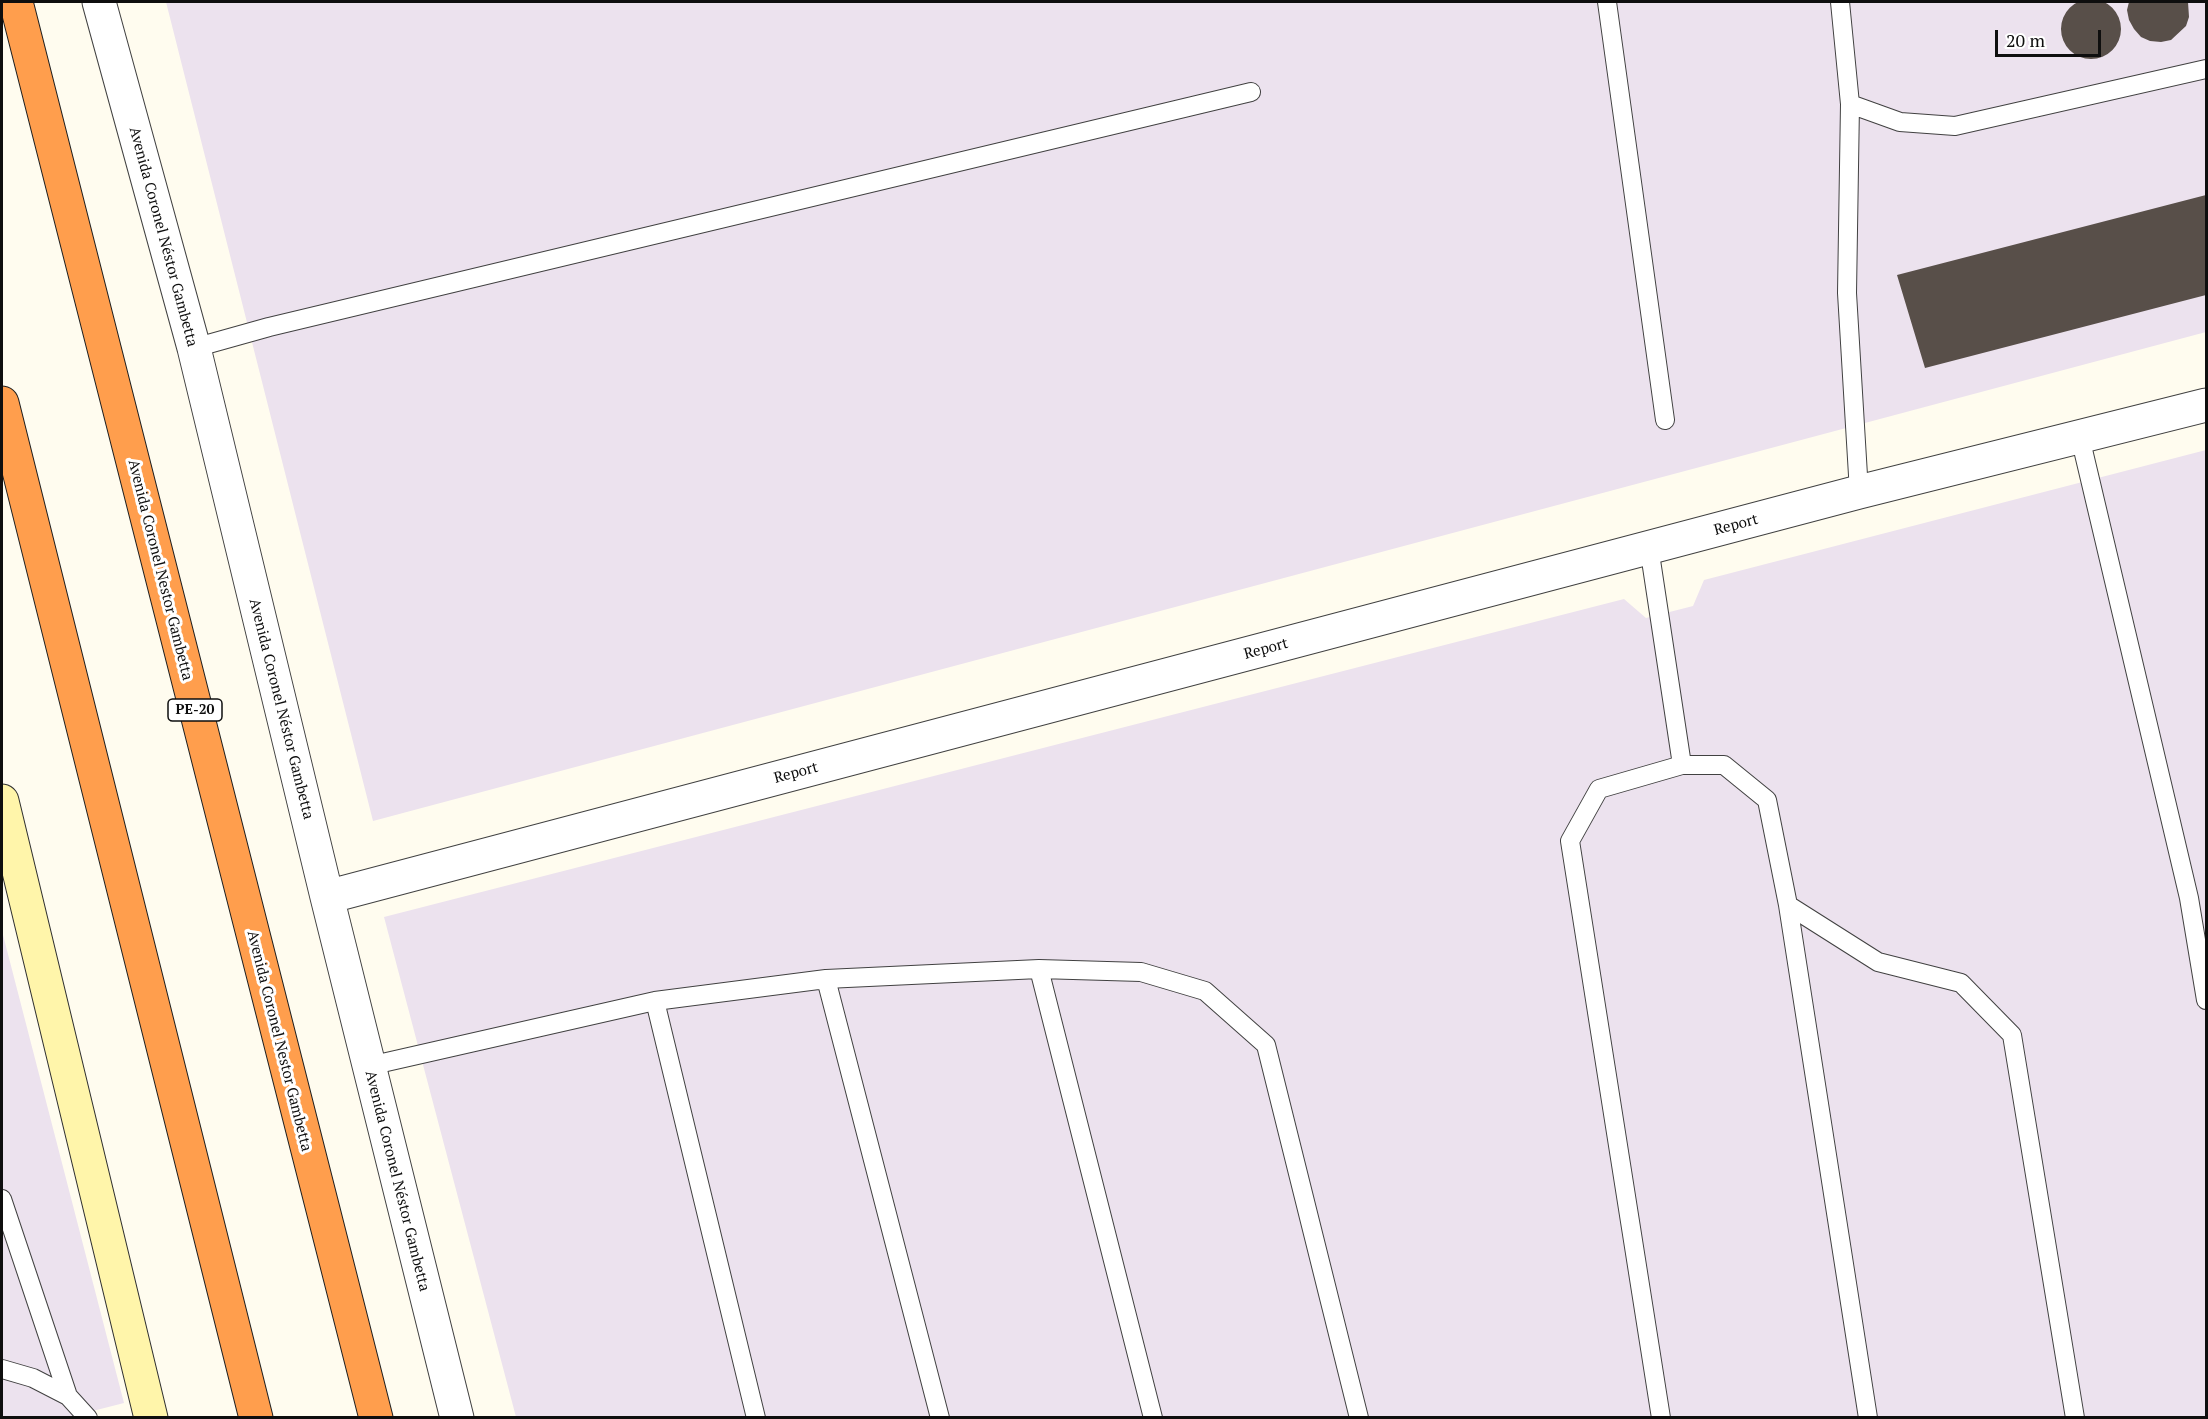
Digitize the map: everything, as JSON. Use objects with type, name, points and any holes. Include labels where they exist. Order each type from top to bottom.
[{"type":"highway","name":"Avenida Coronel Nestor Gambetta","points":[[16,2],[376,1418]]},
{"type":"highway","points":[[2,403],[256,1418]]},
{"type":"street","name":"Avenida Coronel Néstor Gambetta","points":[[99,2],[194,348],[327,897],[457,1418]]},
{"type":"street","name":"Report","points":[[327,897],[1858,492],[2206,405]]},
{"type":"street","points":[[2,801],[151,1418]]},
{"type":"lane","points":[[1607,2],[1665,420]]},
{"type":"lane","points":[[1840,2],[1850,104],[1847,293],[1858,492]]},
{"type":"lane","points":[[1850,104],[1900,122],[1955,126],[2206,69]]},
{"type":"lane","points":[[194,348],[269,327],[1251,92]]},
{"type":"lane","points":[[2080,437],[2189,898],[2206,1000]]},
{"type":"lane","points":[[1649,548],[1682,765]]},
{"type":"lane","points":[[1661,1418],[1570,841],[1599,789],[1682,765],[1724,765],[1767,800],[1788,905],[1868,1418]]},
{"type":"lane","points":[[1788,905],[1878,962],[1961,983],[2012,1035],[2075,1418]]},
{"type":"lane","points":[[369,1066],[655,1001],[826,979],[1039,969],[1141,972],[1205,991],[1266,1045],[1359,1418]]},
{"type":"lane","points":[[1039,969],[1153,1418]]},
{"type":"lane","points":[[826,979],[940,1418]]},
{"type":"lane","points":[[655,1001],[756,1418]]},
{"type":"lane","points":[[2,1199],[68,1396]]},
{"type":"lane","points":[[2,1369],[33,1378],[68,1396],[88,1418]]},
{"type":"shaded area","points":[[166,2],[2206,2],[2206,332],[373,821]]},
{"type":"shaded area","points":[[2206,450],[2206,1417],[516,1417],[384,917],[1624,599],[1646,618],[1693,606],[1704,580]]},
{"type":"shaded area","points":[[2,931],[124,1403],[69,1417],[2,1417]]},
{"type":"building","points":[[2085,-1],[2097,-1],[2108,4],[2116,12],[2121,29],[2119,41],[2108,54],[2097,59],[2085,59],[2074,54],[2066,46],[2061,35],[2061,23],[2066,12],[2074,4]]},
{"type":"building","points":[[2129,2],[2188,2],[2189,17],[2186,26],[2171,40],[2150,41],[2141,37],[2129,20],[2127,10]]},
{"type":"building","points":[[2206,195],[2206,295],[1925,368],[1897,275]]}]
